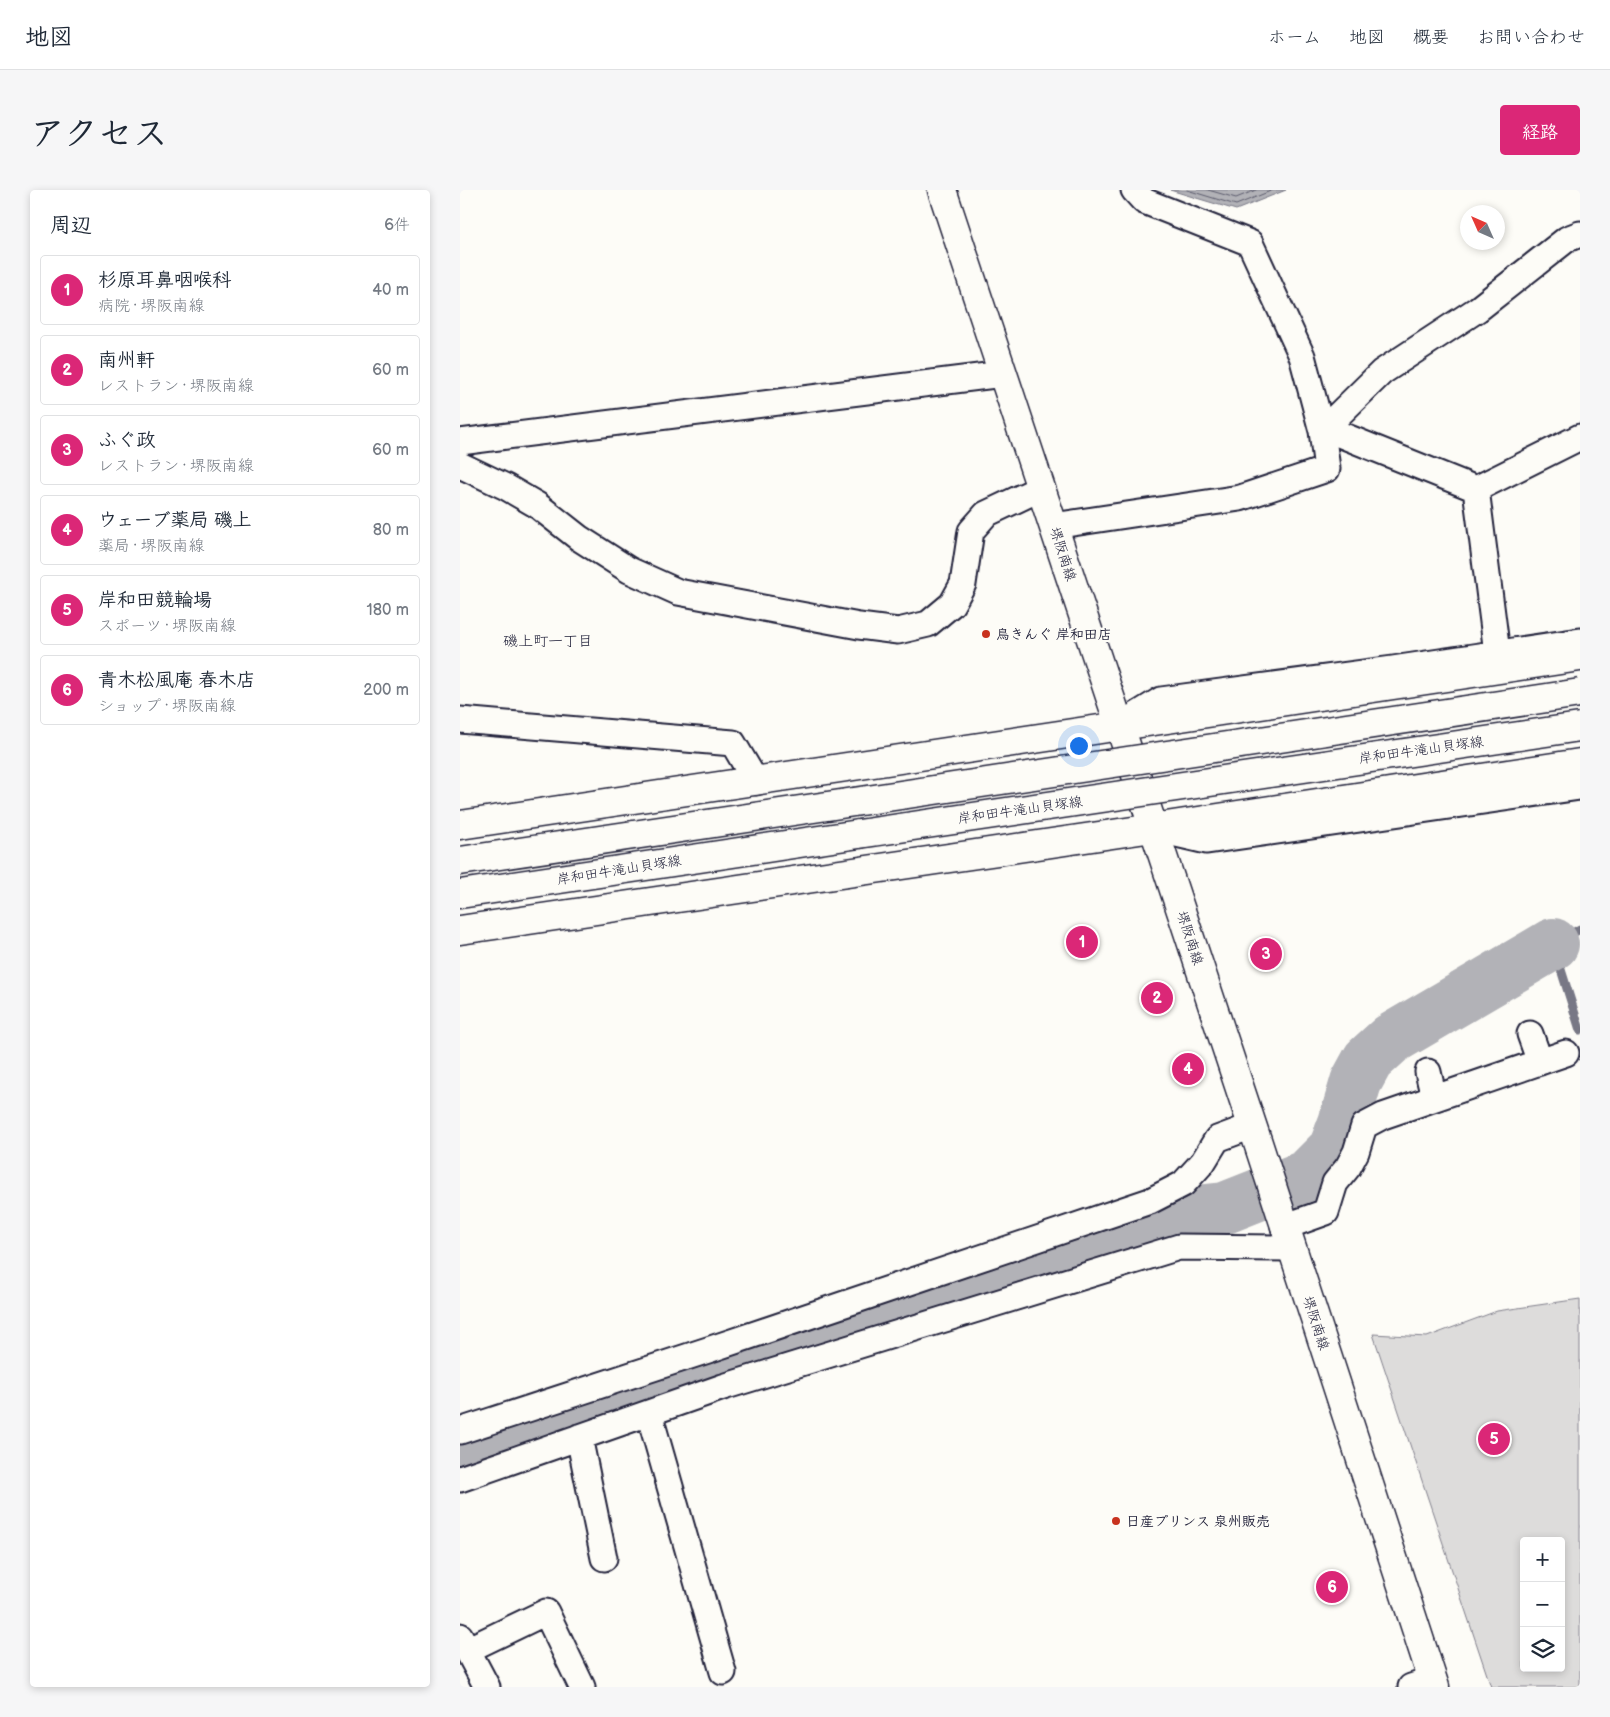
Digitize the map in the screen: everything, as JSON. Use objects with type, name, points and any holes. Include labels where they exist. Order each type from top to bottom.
[{"type":"main road","name":"堺阪南線","points":[[942,190],[1254,1133],[1426,1685]]},
{"type":"main road","points":[[460,825],[1580,657]]},
{"type":"main road","points":[[460,861],[1580,693]]},
{"type":"main road","name":"岸和田牛滝山貝塚線","points":[[460,894],[1580,727]]},
{"type":"main road","points":[[460,930],[1580,763]]},
{"type":"street","points":[[1053,526],[1240,498],[1327,469],[1322,431],[1302,356],[1250,243],[1144,201],[1134,190]]},
{"type":"street","points":[[1322,431],[1382,372],[1478,309],[1567,239],[1580,234]]},
{"type":"street","points":[[460,442],[1003,374]]},
{"type":"street","points":[[1322,431],[1339,434],[1476,488],[1580,437]]},
{"type":"street","points":[[460,465],[506,487],[537,505],[579,538],[629,570],[678,592],[859,626],[898,631],[928,624],[952,604],[963,584],[971,531],[986,514],[1041,488]]},
{"type":"street","points":[[1476,488],[1497,653]]},
{"type":"street","points":[[1119,726],[1161,700],[1393,669],[1580,641]]},
{"type":"street","points":[[460,720],[733,743],[756,782]]},
{"type":"street","points":[[1154,828],[1207,841],[1580,787]]},
{"type":"street","points":[[1530,1034],[1540,1062]]},
{"type":"street","points":[[460,1479],[723,1387],[1179,1247],[1285,1230],[1326,1212],[1335,1183],[1348,1167],[1356,1152],[1364,1126],[1384,1116],[1566,1053]]},
{"type":"street","points":[[1428,1072],[1434,1098]]},
{"type":"street","points":[[460,1431],[711,1349],[1150,1201],[1183,1184],[1203,1162],[1217,1139],[1254,1133]]},
{"type":"street","points":[[711,1349],[723,1387]]},
{"type":"street","points":[[649,1413],[723,1672]]},
{"type":"street","points":[[579,1437],[604,1558]]},
{"type":"street","points":[[487,1687],[464,1643],[546,1612],[582,1687]]},
{"type":"shaded area","points":[[1580,1299],[1580,1687],[1491,1687],[1373,1334],[1427,1337],[1497,1311]]},
{"type":"water","points":[[1170,190],[1286,190],[1236,210]]},
{"type":"waterway","points":[[1580,929],[1553,944],[1580,1030]]},
{"type":"waterway","points":[[460,1452],[562,1416],[1186,1212],[1225,1208],[1308,1175],[1334,1149],[1356,1082],[1368,1060],[1391,1039],[1553,944]]},
{"type":"place","name":"鳥きんぐ 岸和田店","points":[[986,634]]},
{"type":"place","name":"杉原耳鼻咽喉科","points":[[1082,942]]},
{"type":"place","name":"ふぐ政","points":[[1266,954]]},
{"type":"place","name":"南州軒","points":[[1157,998]]},
{"type":"place","name":"ウェーブ薬局 磯上","points":[[1188,1069]]},
{"type":"place","name":"岸和田競輪場","points":[[1494,1439]]},
{"type":"place","name":"日産プリンス 泉州販売","points":[[1116,1521]]},
{"type":"place","name":"青木松風庵 春木店","points":[[1332,1587]]},
{"type":"district","name":"磯上町一丁目","points":[[548,641]]}]
